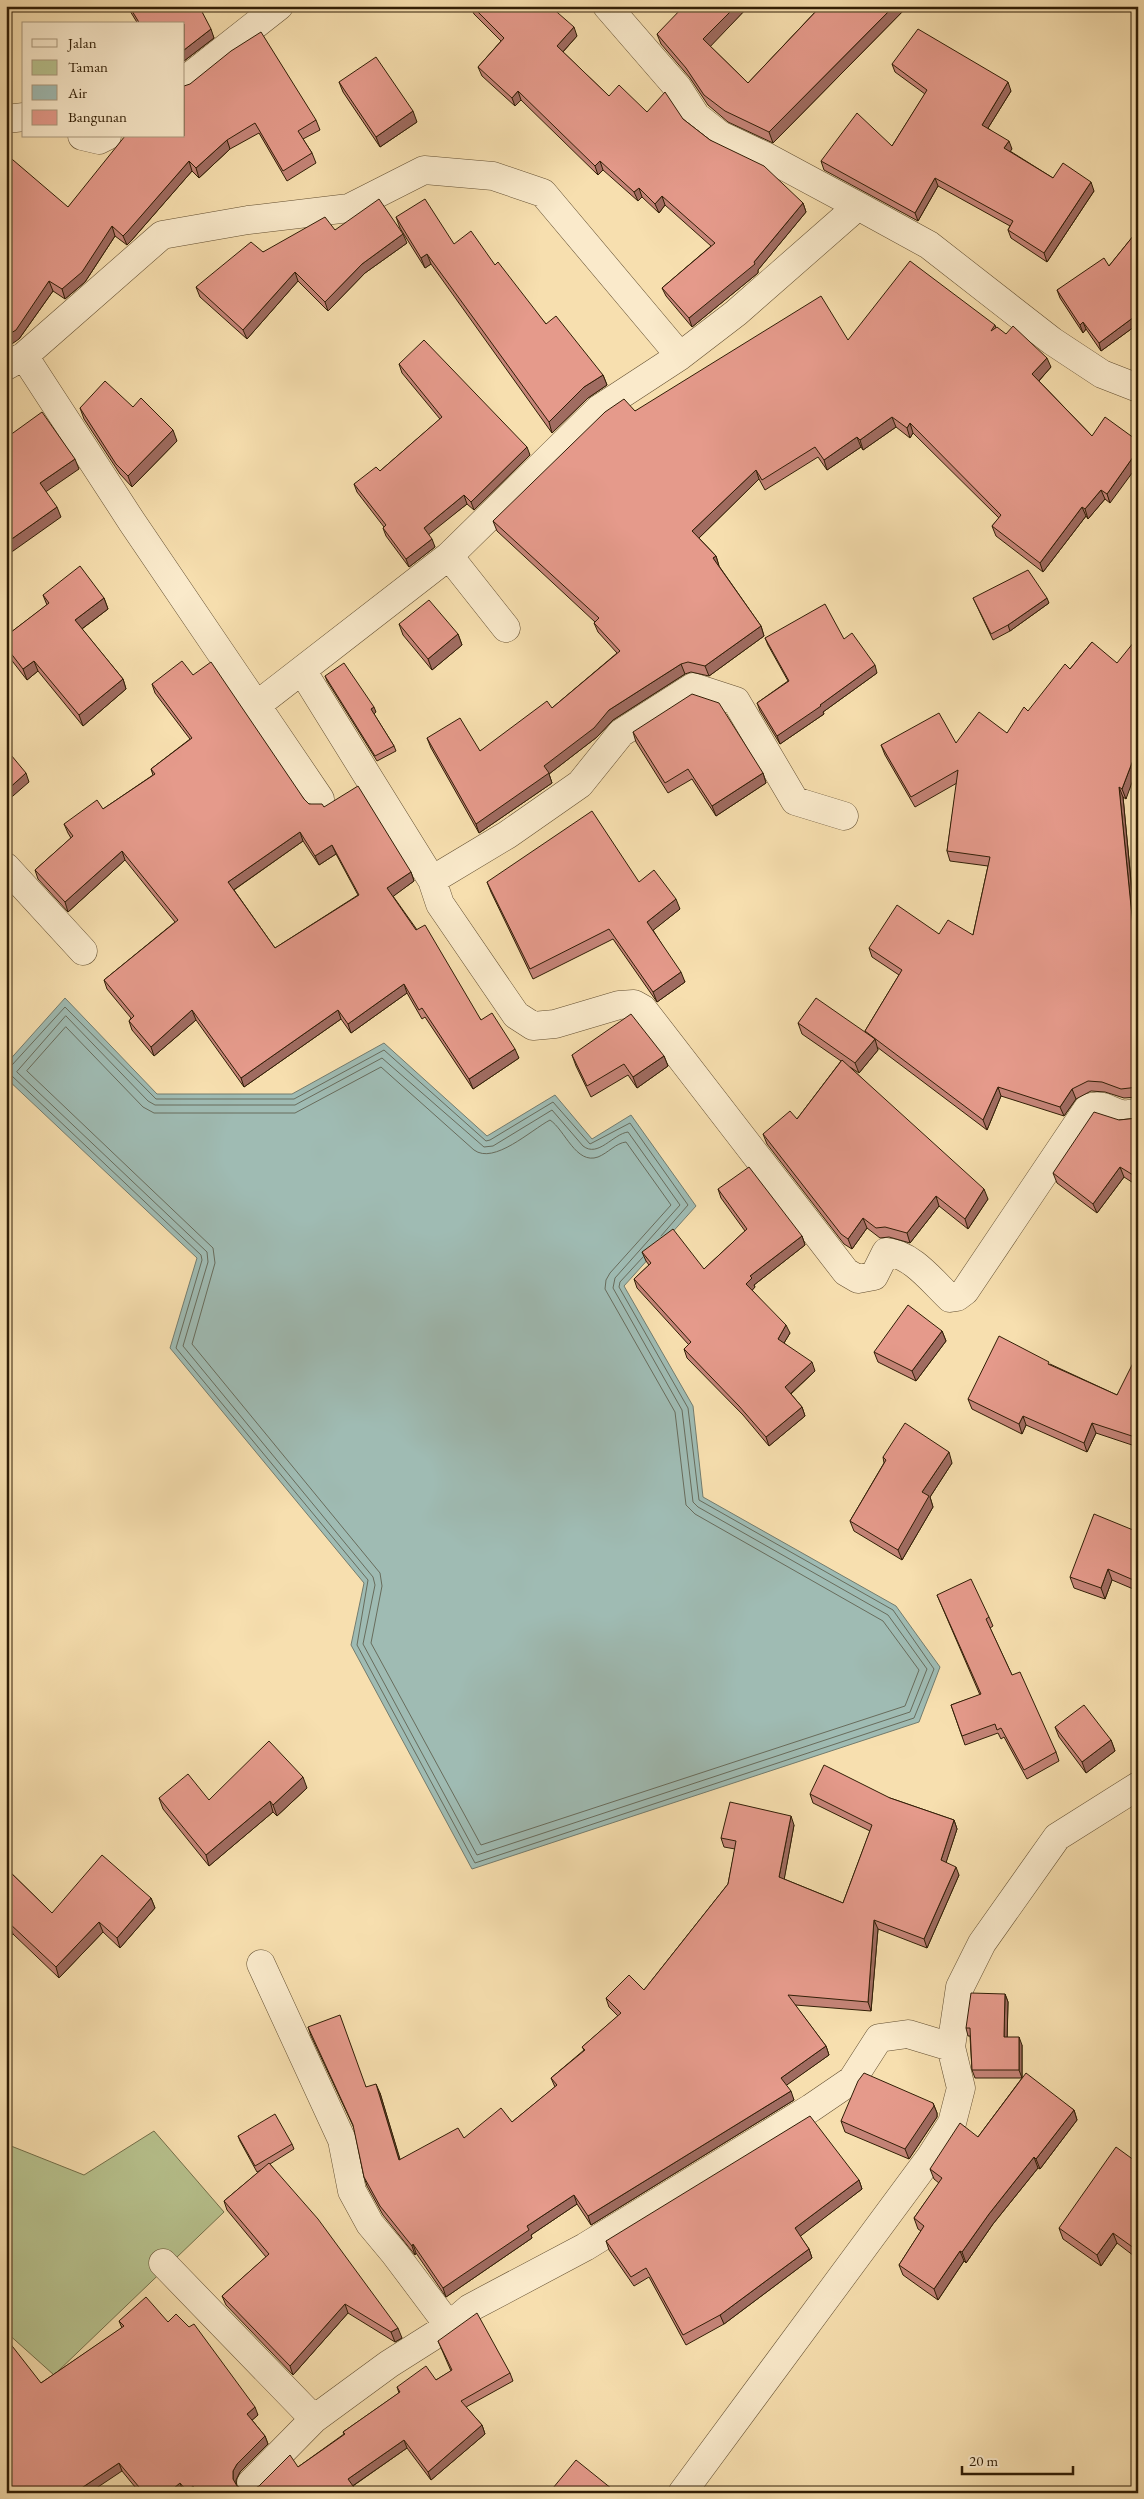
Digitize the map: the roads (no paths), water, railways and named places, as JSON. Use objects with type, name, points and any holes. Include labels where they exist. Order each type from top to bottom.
[{"type":"street","points":[[185,81],[280,6]]},
{"type":"street","points":[[607,6],[678,88],[696,116],[720,135],[767,157],[929,245],[1052,341],[1095,370],[1138,388]]},
{"type":"street","points":[[6,119],[22,117]]},
{"type":"street","points":[[90,138],[99,140],[103,138]]},
{"type":"street","points":[[320,799],[132,522],[15,361],[162,235],[248,220],[349,208],[424,170],[493,176],[543,193],[680,356]]},
{"type":"street","points":[[257,705],[302,672],[449,556],[599,409],[680,356],[736,313],[858,206]]},
{"type":"street","points":[[449,556],[506,628]]},
{"type":"street","points":[[302,672],[432,880],[440,904],[516,1015],[533,1026],[555,1024],[619,1005],[634,1004],[643,1009],[846,1272],[858,1279],[874,1276],[886,1252],[895,1253],[905,1256],[950,1298],[957,1296],[965,1291],[1088,1108],[1095,1105],[1102,1106],[1119,1115],[1128,1116],[1138,1112]]},
{"type":"street","points":[[432,880],[507,835],[580,784],[621,733],[693,686],[736,701],[795,801],[844,816]]},
{"type":"street","points":[[6,867],[82,951]]},
{"type":"street","points":[[682,2493],[931,2156],[952,2124],[961,2088],[951,2047],[960,1987],[982,1943],[1057,1837],[1138,1786]]},
{"type":"street","points":[[261,1964],[342,2140],[352,2191],[370,2224],[449,2326]]},
{"type":"street","points":[[251,2483],[314,2419],[389,2364],[449,2326],[470,2308],[585,2247],[852,2080],[879,2038],[908,2034],[951,2047]]},
{"type":"street","points":[[163,2263],[314,2419]]},
{"type":"water","points":[[65,998],[157,1094],[292,1094],[384,1043],[487,1136],[555,1095],[592,1139],[631,1115],[696,1206],[624,1286],[693,1406],[703,1497],[896,1606],[940,1667],[919,1722],[472,1869],[351,1645],[364,1583],[170,1348],[197,1258],[6,1078],[6,1064]]}]
